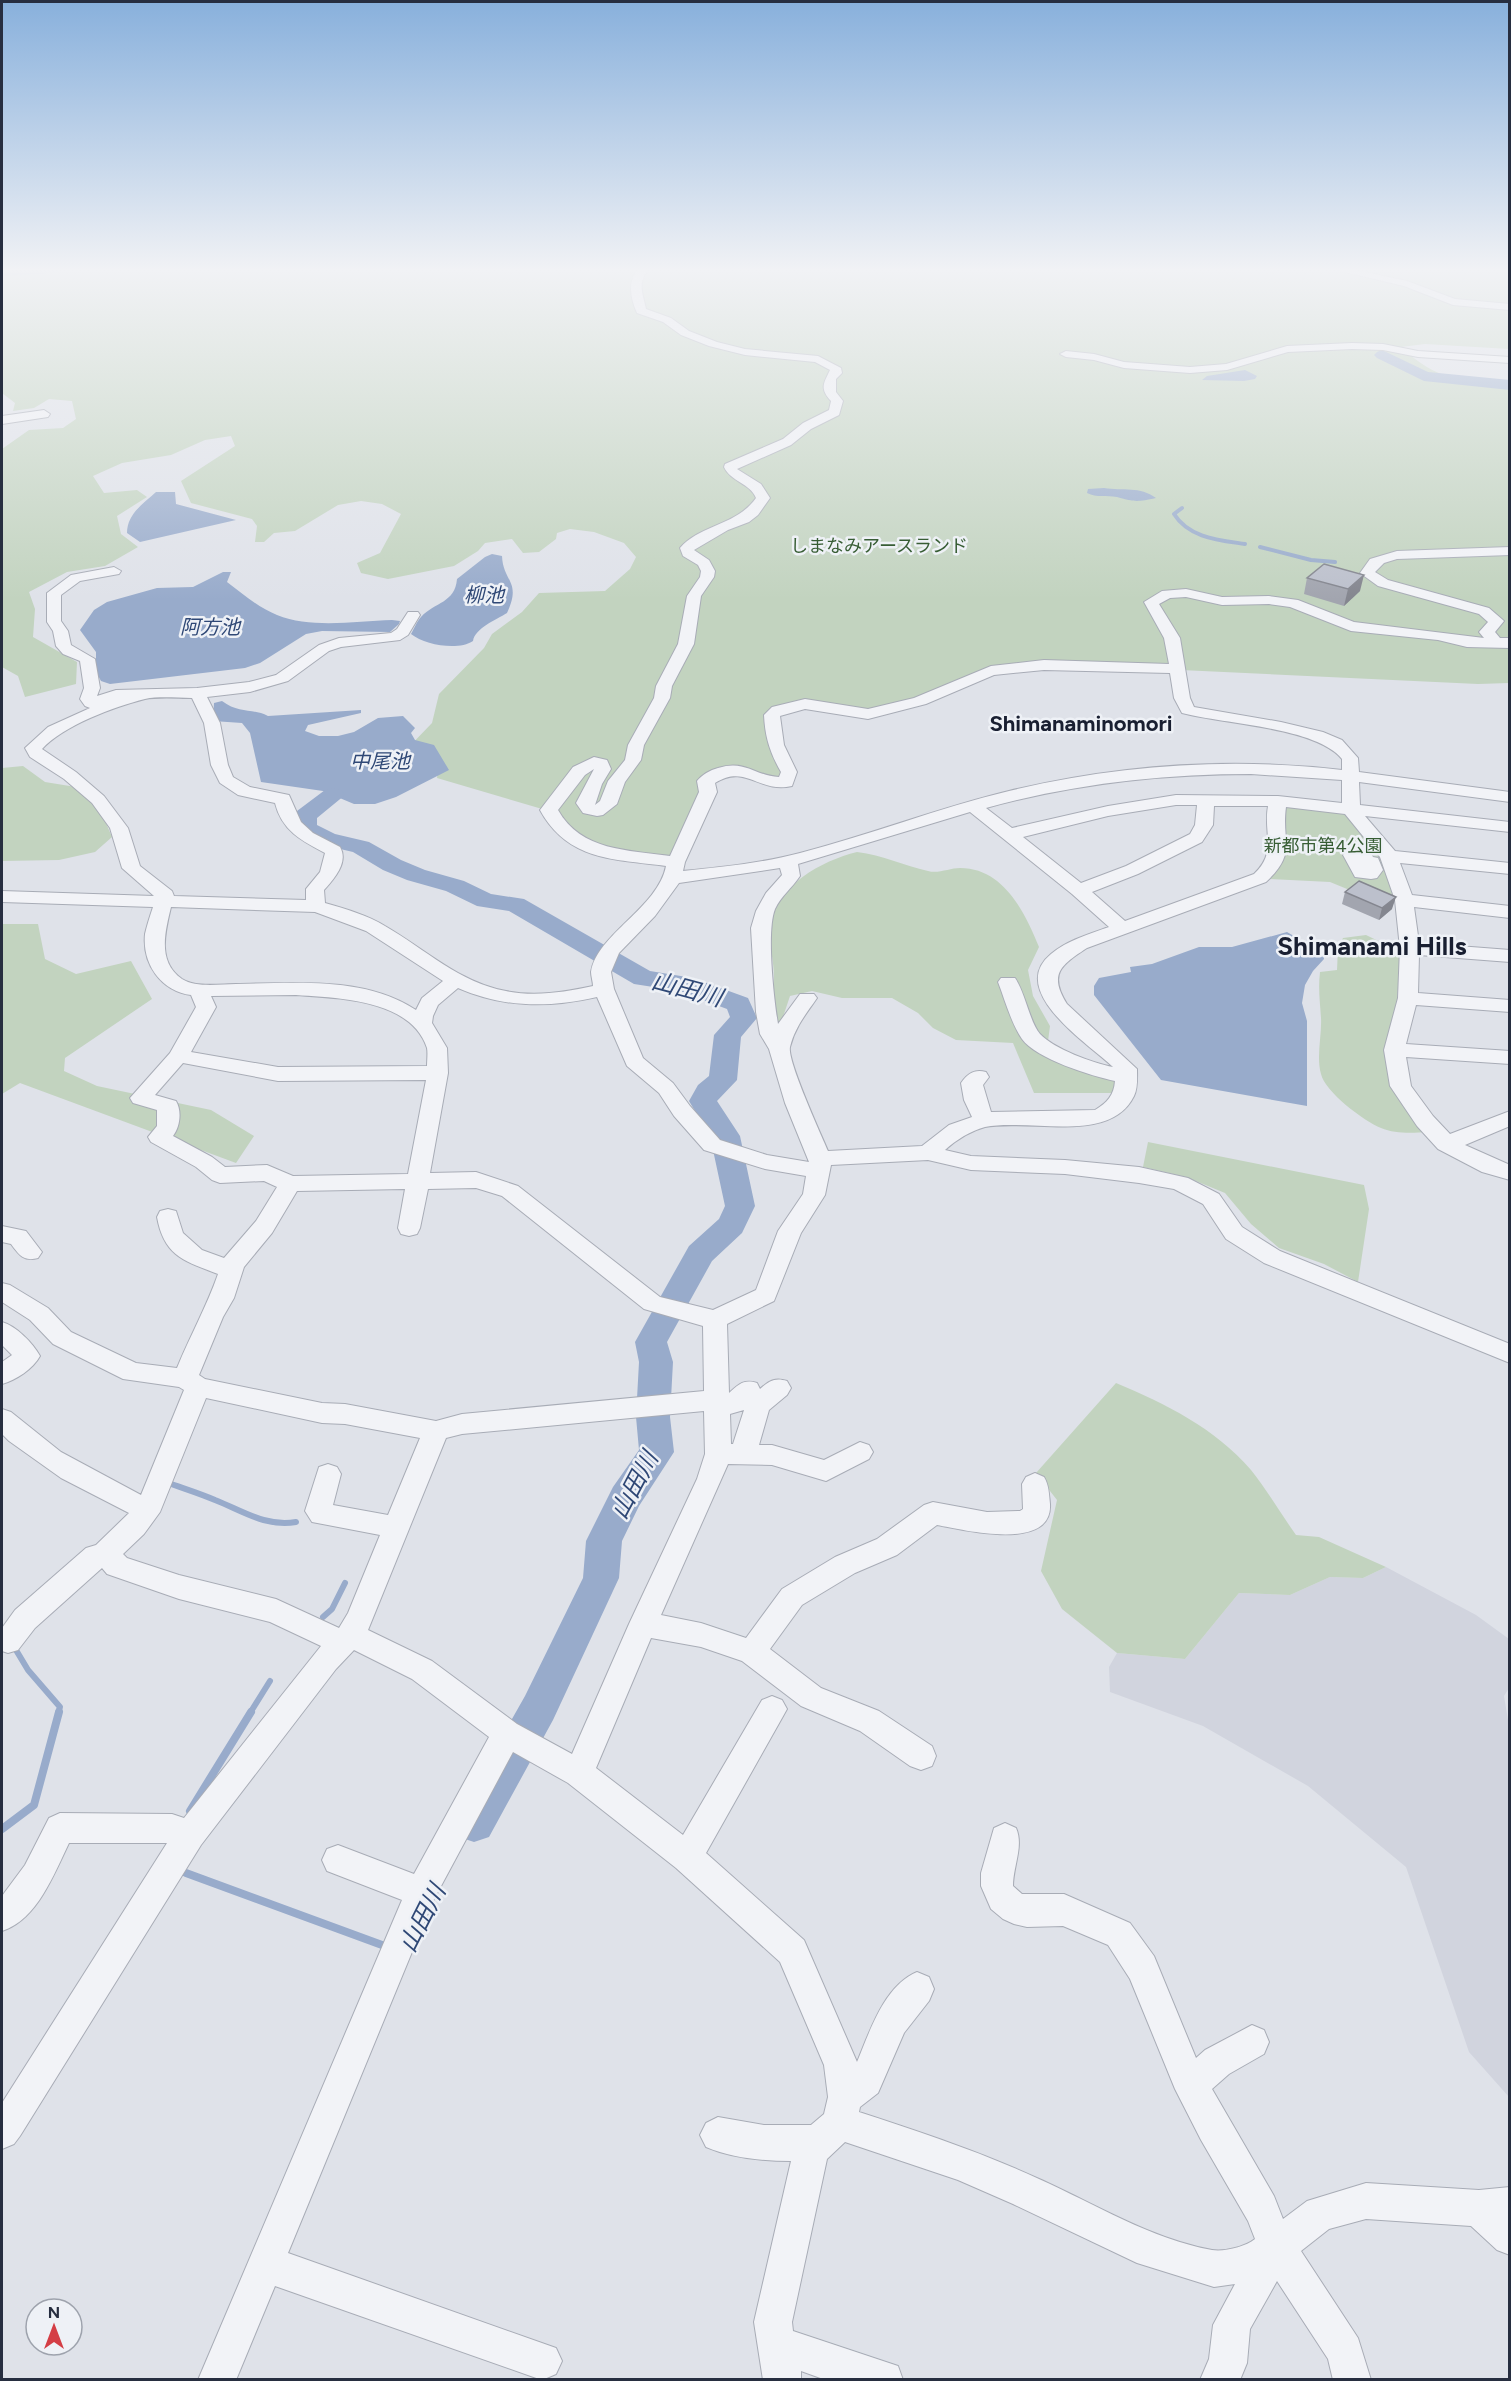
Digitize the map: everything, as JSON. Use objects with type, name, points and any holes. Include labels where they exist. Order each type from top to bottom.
[{"type":"street","points":[[830,378],[830,393],[837,401],[835,412],[807,426],[787,442],[730,467],[736,475],[755,485],[761,491],[763,498],[753,513],[687,548],[688,553],[704,563],[708,571],[707,577],[694,596],[686,644],[664,686],[662,698],[636,745],[633,760],[617,781],[608,804],[597,811],[589,809],[585,803],[593,784],[603,769],[601,764],[594,762],[579,771],[549,810],[561,831],[589,849],[675,870],[788,861],[973,806],[1057,786],[1168,772],[1255,769],[1352,777],[1509,797]]},
{"type":"street","points":[[2,420],[44,414]]},
{"type":"street","points":[[1502,643],[1487,632],[1497,621],[1484,610],[1383,583],[1369,576],[1367,572],[1379,560],[1397,555],[1509,550]]},
{"type":"street","points":[[114,570],[76,578],[54,593],[54,622],[61,628],[64,646],[70,652],[87,659],[92,688],[88,699],[91,702],[116,695],[197,693],[250,687],[282,678],[324,648],[339,643],[395,637],[403,632],[413,615]]},
{"type":"street","points":[[1502,643],[1467,642],[1438,635],[1351,627],[1293,603],[1269,600],[1241,602],[1186,593],[1167,594],[1151,602],[1172,638],[1182,698],[1188,710],[1214,717],[1302,731],[1336,742],[1350,758],[1351,810],[1389,856],[1404,900],[1410,948],[1408,998],[1394,1050],[1401,1086],[1425,1121],[1446,1144],[1490,1167],[1509,1173]]},
{"type":"street","points":[[1438,635],[1433,624],[1449,611],[1444,599]]},
{"type":"street","points":[[1177,669],[1044,665],[991,670],[920,701],[868,714],[816,704],[778,710],[772,715],[774,742],[776,751],[789,772],[786,782],[774,784],[753,772],[737,769],[718,771],[706,781],[708,792],[675,870],[648,912],[610,951],[602,972],[604,989],[634,1061],[666,1088],[682,1111],[712,1145],[765,1162],[820,1165],[876,1154],[928,1153],[971,1163],[1065,1167],[1139,1175],[1180,1183],[1210,1199],[1234,1233],[1272,1257],[1509,1354]]},
{"type":"street","points":[[197,693],[211,722],[218,761],[231,785],[245,791],[283,799],[286,817],[296,828],[305,836],[334,851],[335,861],[315,889],[316,906]]},
{"type":"street","points":[[140,696],[44,736],[33,748],[36,753],[70,775],[99,799],[119,825],[128,845],[131,868],[165,895],[155,934],[155,953],[165,975],[187,989],[296,989],[363,994],[398,1007],[422,1023],[437,1048],[438,1073],[409,1228]]},
{"type":"street","points":[[1011,834],[1108,811],[1176,800],[1205,799],[1278,801],[1509,827]]},
{"type":"street","points":[[1079,890],[1132,870],[1196,838],[1203,831],[1206,818],[1205,799]]},
{"type":"street","points":[[928,1153],[959,1128],[984,1120],[1099,1117],[1110,1111],[1125,1094],[1127,1069],[1058,1007],[1047,988],[1046,980],[1050,963],[1067,950],[1258,879],[1268,871],[1278,847],[1278,801]]},
{"type":"street","points":[[973,806],[1011,834],[1123,929]]},
{"type":"street","points":[[1389,856],[1509,869]]},
{"type":"street","points":[[198,990],[206,1007],[178,1056],[141,1098],[168,1106],[168,1128],[159,1137],[204,1162],[220,1175],[267,1173],[290,1184],[476,1180],[490,1183],[510,1191],[652,1303],[683,1313],[715,1319],[766,1295],[790,1231],[814,1195],[820,1165],[796,1103],[779,1049],[770,1034],[766,1012],[761,928],[765,911],[775,893],[790,876],[788,861]]},
{"type":"street","points":[[2,897],[316,906],[347,915],[377,930],[457,979],[494,995],[529,1000],[566,998],[604,989]]},
{"type":"street","points":[[1404,900],[1509,912]]},
{"type":"street","points":[[1410,948],[1509,956]]},
{"type":"street","points":[[422,1023],[429,1002],[457,979]]},
{"type":"street","points":[[1008,982],[1031,1037],[1061,1056],[1090,1069],[1127,1077]]},
{"type":"street","points":[[779,1049],[792,1018],[807,998]]},
{"type":"street","points":[[1408,998],[1509,1006]]},
{"type":"street","points":[[1394,1050],[1509,1058]]},
{"type":"street","points":[[178,1056],[278,1074],[438,1073]]},
{"type":"street","points":[[979,1077],[972,1083],[975,1100],[984,1120]]},
{"type":"street","points":[[1446,1144],[1509,1119]]},
{"type":"street","points":[[8,1641],[25,1619],[96,1556],[105,1553],[147,1510],[191,1383],[211,1316],[222,1298],[233,1264],[264,1227],[290,1184]]},
{"type":"street","points":[[168,1217],[172,1236],[194,1256],[231,1269]]},
{"type":"street","points":[[2,1234],[18,1237],[30,1252]]},
{"type":"street","points":[[2,1291],[39,1314],[62,1338],[132,1372],[321,1413],[345,1414],[436,1431],[474,1423],[735,1403],[748,1390]]},
{"type":"street","points":[[715,1319],[715,1403],[730,1454]]},
{"type":"street","points":[[2,1331],[28,1356],[2,1375]]},
{"type":"street","points":[[122,1352],[149,1374]]},
{"type":"street","points":[[579,1773],[643,1624],[710,1479],[730,1454],[758,1405],[778,1388]]},
{"type":"street","points":[[2,1419],[22,1440],[56,1463],[147,1510]]},
{"type":"street","points":[[2,2132],[182,1832],[346,1639],[360,1617],[436,1431]]},
{"type":"street","points":[[730,1454],[772,1455],[826,1471],[860,1452]]},
{"type":"street","points":[[328,1474],[318,1511],[321,1514],[397,1527]]},
{"type":"street","points":[[752,1652],[792,1597],[845,1565],[887,1547],[933,1513],[1004,1524],[1028,1521],[1037,1514],[1035,1484]]},
{"type":"street","points":[[105,1553],[117,1566],[179,1587],[276,1611],[422,1670],[507,1733],[579,1773],[687,1857],[792,1951],[842,2065],[834,2121]]},
{"type":"street","points":[[643,1624],[701,1635],[752,1652],[811,1697],[869,1720],[921,1756]]},
{"type":"street","points":[[687,1857],[772,1709]]},
{"type":"street","points":[[217,2379],[421,1892],[507,1733]]},
{"type":"street","points":[[2,1916],[12,1908],[32,1884],[60,1828],[182,1832]]},
{"type":"street","points":[[1005,1838],[997,1873],[997,1886],[1002,1898],[1014,1908],[1027,1911],[1064,1910],[1119,1934],[1142,1968],[1191,2085],[1261,2209],[1276,2246],[1345,2351],[1352,2379]]},
{"type":"street","points":[[338,1860],[421,1892]]},
{"type":"street","points":[[884,2379],[779,2362],[773,2322],[811,2149],[866,2081],[892,2020],[917,1989]]},
{"type":"street","points":[[1191,2085],[1217,2062],[1252,2042]]},
{"type":"street","points":[[718,2135],[764,2143],[834,2121],[959,2163],[1026,2191],[1137,2245],[1214,2269],[1255,2262],[1320,2214],[1366,2201],[1494,2206],[1509,2237]]},
{"type":"street","points":[[1219,2379],[1228,2363],[1232,2325],[1276,2246]]},
{"type":"street","points":[[266,2264],[543,2361]]},
{"type":"shaded area","points":[[1386,1567],[1476,1615],[1509,1639],[1509,1688],[1504,1696],[1510,1732],[1509,2097],[1469,2052],[1406,1867],[1308,1786],[1203,1726],[1110,1692],[1109,1667],[1117,1653],[1185,1659],[1239,1593],[1290,1595],[1330,1577],[1363,1578]]},
{"type":"green space","name":"しまなみアースランド","points":[[2,378],[1451,378],[1509,389],[1509,683],[1478,684],[1095,666],[991,671],[909,704],[868,714],[816,704],[778,710],[786,782],[718,771],[676,862],[589,849],[549,811],[437,778],[438,769],[405,751],[432,723],[439,694],[484,648],[492,634],[522,612],[539,593],[605,591],[630,569],[636,557],[624,543],[594,532],[570,529],[557,533],[556,539],[539,552],[523,553],[512,539],[485,543],[478,551],[454,566],[388,579],[361,573],[357,563],[380,553],[401,514],[382,504],[361,501],[338,505],[295,531],[274,533],[264,542],[255,542],[257,526],[252,519],[191,503],[181,481],[235,446],[231,436],[205,440],[171,455],[122,463],[93,476],[104,493],[137,490],[147,497],[117,516],[121,534],[138,547],[105,566],[67,572],[29,592],[35,609],[33,637],[77,662],[76,684],[25,697],[18,676],[2,667],[2,449],[29,430],[63,428],[76,419],[72,401],[49,399],[34,408],[13,411],[15,403],[2,393]]},
{"type":"green space","points":[[23,766],[45,782],[82,788],[99,807],[112,837],[95,852],[59,860],[2,861],[2,768]]},
{"type":"green space","name":"新都市第4公園","points":[[1287,807],[1350,812],[1383,856],[1398,897],[1352,891],[1330,882],[1269,879],[1283,846],[1285,830],[1283,811]]},
{"type":"green space","points":[[857,852],[932,872],[960,868],[975,870],[1001,884],[1027,920],[1039,947],[1028,970],[1033,996],[1050,1026],[1046,1056],[1117,1081],[1118,1093],[1034,1093],[1013,1043],[956,1040],[933,1028],[918,1013],[892,998],[842,998],[812,991],[790,996],[781,1023],[771,1022],[774,976],[770,926],[774,911],[781,898],[803,877],[829,862]]},
{"type":"green space","points":[[2,924],[38,924],[45,959],[76,974],[131,961],[152,999],[65,1058],[64,1071],[97,1086],[211,1110],[254,1136],[236,1163],[20,1083],[2,1094]]},
{"type":"green space","points":[[1366,935],[1401,952],[1397,1001],[1387,1047],[1427,1132],[1398,1132],[1386,1130],[1374,1124],[1337,1097],[1321,1074],[1319,1060],[1320,972],[1337,970],[1338,948],[1343,938]]},
{"type":"green space","points":[[1148,1142],[1364,1185],[1369,1209],[1358,1282],[1324,1264],[1279,1248],[1251,1224],[1225,1193],[1186,1177],[1143,1167]]},
{"type":"green space","points":[[1116,1383],[1189,1419],[1222,1442],[1251,1470],[1296,1535],[1319,1537],[1386,1567],[1363,1578],[1330,1577],[1290,1595],[1239,1593],[1185,1659],[1117,1653],[1062,1609],[1041,1571],[1057,1500],[1036,1473]]},
{"type":"water","points":[[1204,378],[1256,378],[1244,381],[1202,380]]},
{"type":"water","points":[[1088,489],[1138,490],[1156,498],[1136,501],[1087,493]]},
{"type":"water","points":[[156,492],[175,492],[176,504],[236,520],[140,542],[127,533],[128,526],[137,510]]},
{"type":"water","name":"柳池","points":[[492,554],[502,556],[512,588],[513,594],[507,613],[482,628],[473,641],[459,646],[433,644],[411,634],[426,612],[448,598],[457,579]]},
{"type":"water","name":"阿方池","points":[[223,572],[231,572],[227,582],[251,600],[270,612],[291,619],[319,623],[400,621],[390,632],[322,631],[306,634],[260,663],[245,668],[110,684],[101,681],[96,672],[96,652],[80,630],[94,610],[107,602],[157,588],[193,587]]},
{"type":"water","name":"中尾池","points":[[222,701],[234,708],[268,716],[361,710],[361,713],[308,725],[305,731],[319,736],[338,736],[354,732],[378,718],[403,716],[415,728],[411,733],[415,740],[434,745],[449,770],[396,797],[375,804],[354,804],[323,791],[261,782],[250,733],[242,723],[213,721],[214,703]]},
{"type":"water","points":[[1287,932],[1323,953],[1324,959],[1313,971],[1305,985],[1302,1003],[1307,1021],[1307,1106],[1161,1080],[1094,995],[1094,986],[1099,978],[1131,972],[1130,967],[1152,964],[1199,947],[1232,947]]},
{"type":"building","points":[[1324,564],[1364,575],[1348,589],[1307,578]]},
{"type":"building","points":[[1359,881],[1396,897],[1382,908],[1345,892]]},
{"type":"waterway","points":[[1435,378],[1510,385]]},
{"type":"waterway","points":[[1182,508],[1174,514],[1180,522],[1196,533],[1245,544]]},
{"type":"waterway","points":[[1260,547],[1311,560],[1335,562]]},
{"type":"waterway","name":"山田川","points":[[333,795],[305,816],[306,828],[327,839],[361,847],[392,865],[416,875],[455,886],[486,901],[515,904],[643,978],[684,984],[739,1004],[744,1018],[728,1035],[723,1080],[708,1091],[703,1101],[725,1136],[740,1206],[731,1225],[700,1254],[651,1342],[656,1362],[653,1417],[657,1452],[626,1497],[604,1541],[601,1578],[539,1708],[474,1823]]},
{"type":"waterway","points":[[166,1482],[264,1520],[296,1522]]},
{"type":"waterway","points":[[323,1617],[332,1609],[345,1583]]},
{"type":"waterway","points":[[13,1645],[28,1670],[60,1707],[58,1713]]},
{"type":"waterway","points":[[250,1713],[270,1681]]},
{"type":"waterway","points":[[2,1829],[34,1805],[59,1712]]},
{"type":"waterway","points":[[190,1811],[251,1712]]},
{"type":"waterway","points":[[186,1873],[382,1945]]},
{"type":"district","name":"Shimanaminomori","points":[[1081,723]]},
{"type":"district","name":"Shimanami Hills","points":[[1372,946]]}]
